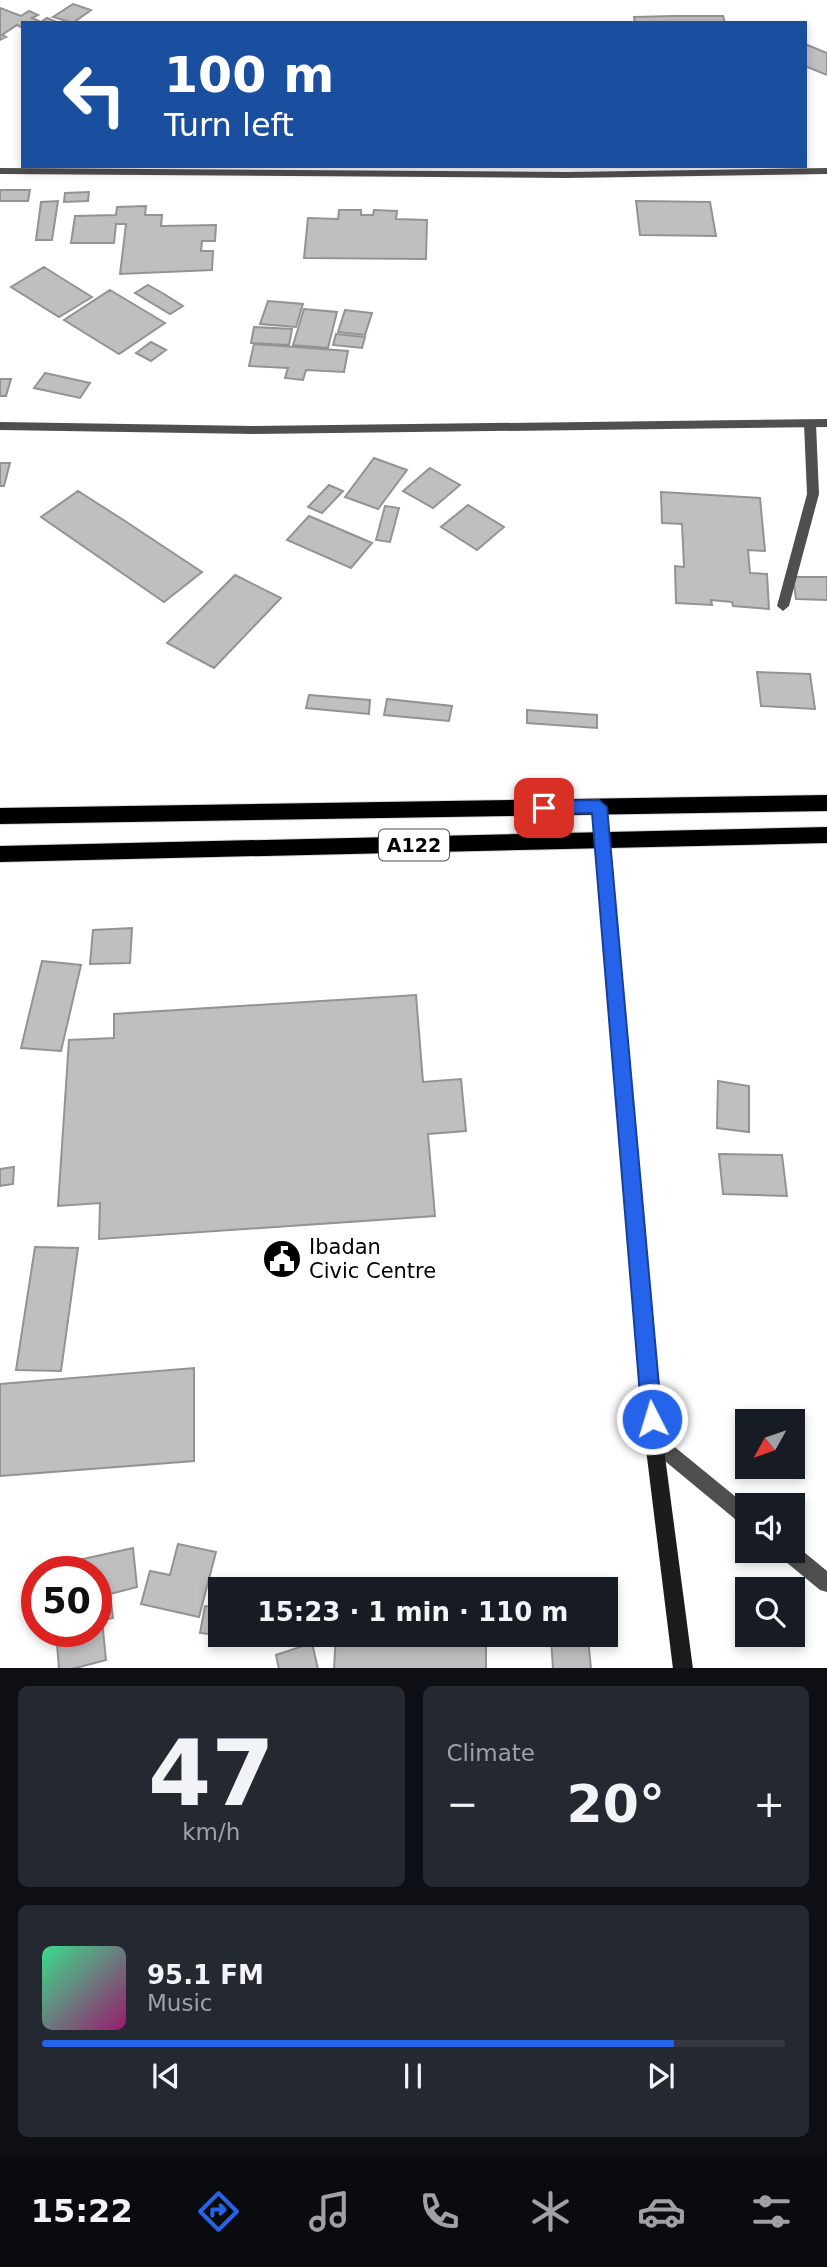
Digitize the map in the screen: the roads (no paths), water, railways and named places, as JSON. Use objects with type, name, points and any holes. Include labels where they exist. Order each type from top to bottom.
[{"type":"highway","name":"A122","points":[[0,816],[827,803]]},
{"type":"highway","name":"A122","points":[[0,855],[827,835]]},
{"type":"main road","points":[[599,807],[654,1441],[683,1668]]},
{"type":"street","points":[[0,171],[566,176],[827,171]]},
{"type":"street","points":[[0,426],[254,430],[827,423]]},
{"type":"street","points":[[783,606],[813,494],[810,424]]},
{"type":"street","points":[[654,1441],[735,1508]]},
{"type":"street","points":[[803,1563],[827,1583]]},
{"type":"place","name":"Ibadan Civic Centre","points":[[282,1259]]}]
